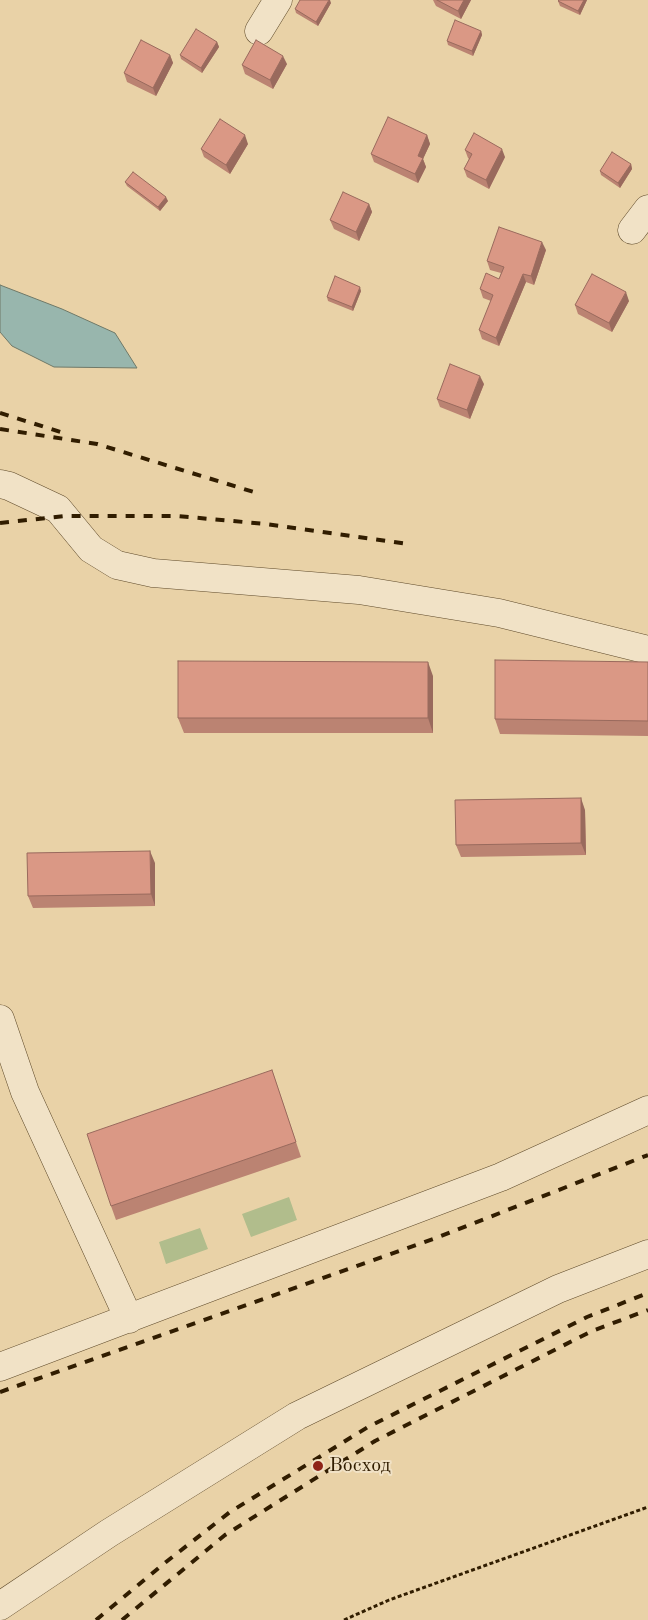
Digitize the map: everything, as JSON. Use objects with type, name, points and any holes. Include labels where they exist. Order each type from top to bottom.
[{"type":"street","points":[[259,31],[278,0]]},
{"type":"street","points":[[0,484],[9,486],[58,509],[90,549],[117,565],[152,573],[368,592],[498,613],[648,650]]},
{"type":"street","points":[[0,1019],[25,1092],[129,1319]]},
{"type":"street","points":[[0,1367],[501,1177],[648,1110]]},
{"type":"street","points":[[0,1606],[109,1533],[298,1416],[558,1289],[648,1254]]},
{"type":"path","points":[[344,1620],[389,1600],[648,1506]]},
{"type":"green space","points":[[289,1197],[297,1220],[251,1237],[242,1214]]},
{"type":"green space","points":[[200,1228],[208,1249],[166,1264],[159,1242]]},
{"type":"water","points":[[0,285],[62,309],[115,333],[137,368],[54,367],[12,346],[0,332]]},
{"type":"building","points":[[300,0],[329,0],[316,22],[295,9]]},
{"type":"building","points":[[437,0],[464,0],[458,11]]},
{"type":"building","points":[[559,0],[584,0],[578,11]]},
{"type":"building","points":[[455,20],[481,31],[472,51],[447,41]]},
{"type":"building","points":[[196,29],[217,42],[201,68],[180,55]]},
{"type":"building","points":[[141,40],[170,55],[153,88],[124,73]]},
{"type":"building","points":[[256,40],[283,56],[270,80],[242,65]]},
{"type":"building","points":[[388,117],[427,135],[418,156],[423,158],[415,174],[371,154]]},
{"type":"building","points":[[220,119],[245,135],[226,165],[201,149]]},
{"type":"building","points":[[474,133],[502,149],[486,180],[464,169],[472,154],[465,150]]},
{"type":"building","points":[[612,152],[631,164],[618,183],[600,171]]},
{"type":"building","points":[[133,172],[166,197],[158,207],[125,182]]},
{"type":"building","points":[[343,192],[369,204],[356,232],[330,220]]},
{"type":"building","points":[[499,227],[542,242],[531,276],[523,274],[496,338],[479,330],[493,295],[480,289],[486,273],[499,279],[504,267],[487,261]]},
{"type":"building","points":[[592,274],[626,292],[609,323],[575,305]]},
{"type":"building","points":[[335,276],[360,287],[352,307],[327,297]]},
{"type":"building","points":[[450,364],[480,376],[467,410],[437,399]]},
{"type":"building","points":[[495,660],[648,662],[648,721],[495,719]]},
{"type":"building","points":[[178,661],[428,662],[428,718],[178,718]]},
{"type":"building","points":[[581,798],[581,843],[456,845],[455,800]]},
{"type":"building","points":[[150,851],[151,894],[28,896],[27,853]]},
{"type":"building","points":[[272,1070],[296,1142],[111,1206],[87,1134]]},
{"type":"railway","points":[[0,413],[64,433]]},
{"type":"railway","points":[[0,429],[97,444],[257,493]]},
{"type":"railway","points":[[0,523],[65,516],[177,516],[266,524],[409,544]]},
{"type":"railway","points":[[0,1392],[436,1238],[648,1155]]},
{"type":"railway","points":[[96,1620],[230,1512],[368,1427],[587,1317],[648,1293]]},
{"type":"railway","points":[[122,1620],[225,1535],[375,1441],[592,1331],[648,1310]]},
{"type":"place","name":"Восход","points":[[318,1466]]}]
